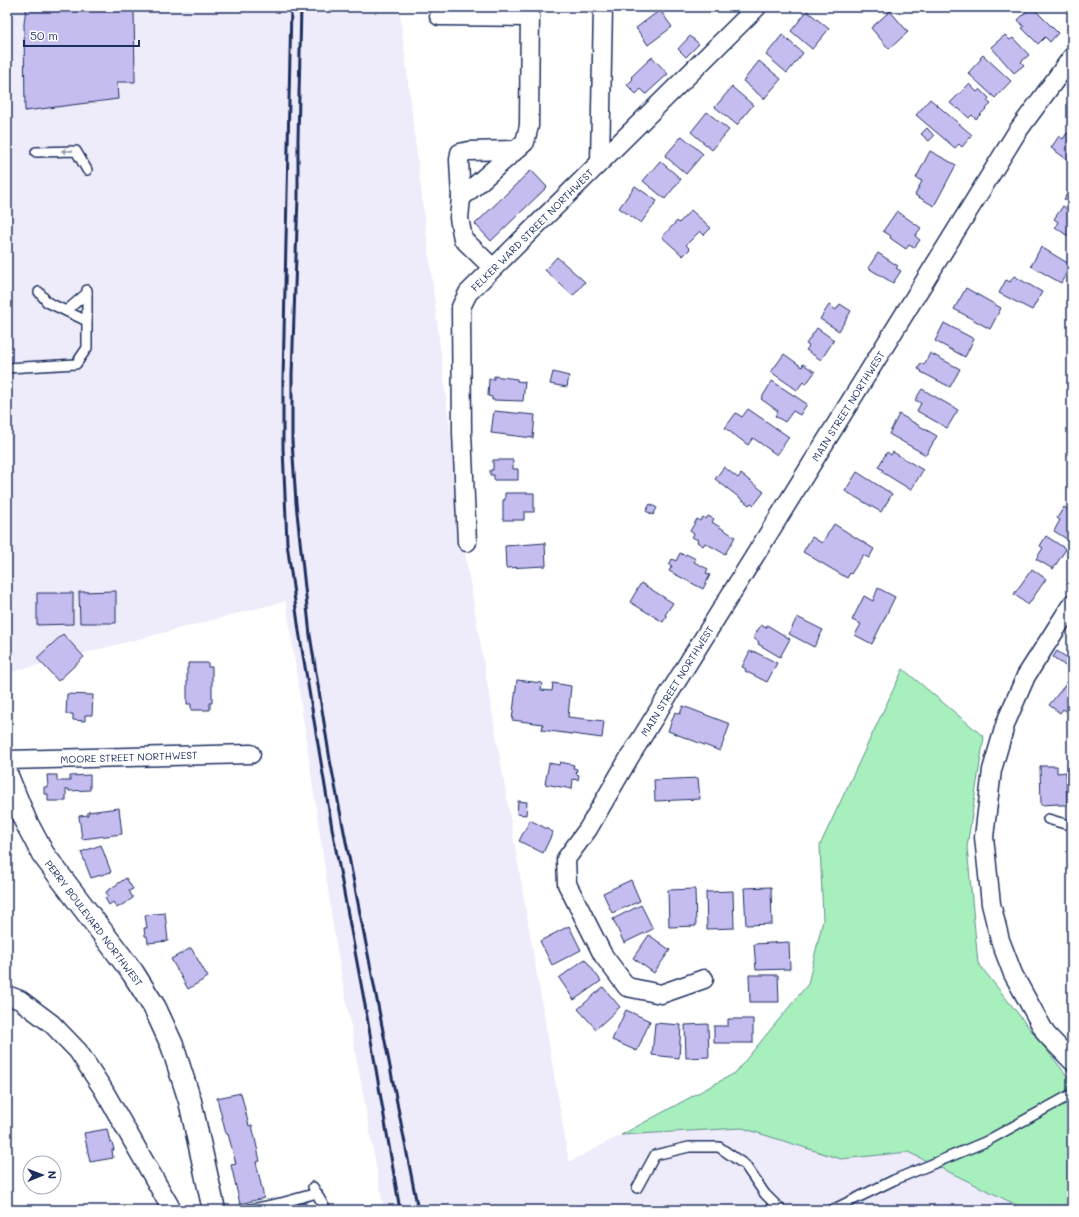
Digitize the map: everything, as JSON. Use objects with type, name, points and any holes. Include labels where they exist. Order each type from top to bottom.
[{"type":"street","points":[[600,162],[603,7]]},
{"type":"street","name":"FELKER WARD STREET NORTHWEST","points":[[467,542],[462,433],[461,307],[468,293],[757,7]]},
{"type":"street","points":[[439,16],[530,12],[529,126],[525,142],[461,198]]},
{"type":"street","name":"MAIN STREET NORTHWEST","points":[[704,979],[661,994],[627,987],[603,955],[567,884],[566,859],[588,830],[629,758],[1018,132],[1072,58]]},
{"type":"street","points":[[493,268],[463,239],[459,218],[461,198],[460,153],[469,151],[516,150]]},
{"type":"street","points":[[1072,604],[1026,676],[1006,722],[992,770],[984,837],[991,904],[1000,940],[1013,974],[1046,1034],[1072,1061]]},
{"type":"street","name":"MOORE STREET NORTHWEST","points":[[7,760],[251,754]]},
{"type":"street","name":"PERRY BOULEVARD NORTHWEST","points":[[7,776],[25,820],[43,854],[133,973],[155,1008],[172,1045],[190,1101],[214,1210]]},
{"type":"street","points":[[7,994],[20,1000],[52,1024],[78,1051],[103,1089],[172,1210]]},
{"type":"lane","points":[[36,152],[76,151],[87,170]]},
{"type":"lane","points":[[7,368],[76,364],[87,348],[87,291],[66,311]]},
{"type":"lane","points":[[39,292],[47,302],[87,321]]},
{"type":"lane","points":[[1048,819],[1072,826]]},
{"type":"lane","points":[[832,1210],[894,1180],[985,1142],[1072,1094]]},
{"type":"lane","points":[[637,1188],[655,1155],[689,1147],[719,1147],[745,1165],[765,1194],[781,1210]]},
{"type":"lane","points":[[247,1210],[281,1203],[315,1190],[326,1210]]},
{"type":"shaded area","points":[[7,7],[399,7],[465,554],[569,1162],[621,1135],[742,1128],[841,1159],[908,1152],[1027,1210],[384,1210],[335,938],[286,601],[7,673]]},
{"type":"green space","points":[[903,669],[984,737],[967,847],[978,963],[1072,1082],[1072,1210],[1027,1210],[908,1152],[841,1159],[742,1128],[621,1135],[735,1073],[808,984],[823,920],[820,845]]},
{"type":"building","points":[[26,7],[134,7],[135,82],[117,82],[118,99],[25,111],[24,24]]},
{"type":"building","points":[[1031,7],[1058,33],[1050,42],[1045,37],[1038,44],[1022,28],[1024,27],[1018,20]]},
{"type":"building","points":[[660,10],[672,27],[648,45],[636,28]]},
{"type":"building","points":[[807,11],[829,29],[812,49],[791,31]]},
{"type":"building","points":[[890,11],[908,32],[889,49],[871,28]]},
{"type":"building","points":[[782,35],[803,53],[787,73],[766,55]]},
{"type":"building","points":[[1005,35],[1010,40],[1013,38],[1029,55],[1021,62],[1024,65],[1014,73],[991,47]]},
{"type":"building","points":[[690,36],[699,44],[686,57],[678,49]]},
{"type":"building","points":[[983,55],[1011,81],[995,98],[968,73]]},
{"type":"building","points":[[652,57],[668,74],[646,94],[641,89],[636,94],[627,85],[633,79],[631,77]]},
{"type":"building","points":[[759,61],[781,79],[764,99],[743,81]]},
{"type":"building","points":[[969,84],[977,92],[980,89],[989,98],[987,101],[991,104],[976,119],[972,115],[969,118],[950,103]]},
{"type":"building","points":[[732,87],[753,105],[737,125],[715,107]]},
{"type":"building","points":[[930,99],[972,135],[962,147],[959,144],[955,148],[916,115]]},
{"type":"building","points":[[707,112],[729,130],[712,150],[691,132]]},
{"type":"building","points":[[927,128],[934,136],[929,141],[921,134]]},
{"type":"building","points":[[1067,133],[1072,137],[1072,163],[1051,148],[1059,136],[1063,139]]},
{"type":"building","points":[[682,136],[703,154],[686,174],[665,156]]},
{"type":"building","points":[[930,151],[956,165],[934,206],[915,195],[922,181],[916,178]]},
{"type":"building","points":[[660,161],[681,179],[665,199],[643,181]]},
{"type":"building","points":[[531,170],[547,187],[491,241],[475,224]]},
{"type":"building","points":[[1072,185],[1072,204],[1064,199]]},
{"type":"building","points":[[635,186],[657,201],[641,223],[619,208]]},
{"type":"building","points":[[1063,206],[1072,213],[1072,239],[1055,227],[1058,222],[1054,219]]},
{"type":"building","points":[[691,210],[711,228],[704,235],[700,231],[686,245],[690,249],[683,256],[662,237],[677,221],[679,223]]},
{"type":"building","points":[[897,211],[921,228],[915,236],[920,240],[914,248],[909,245],[906,249],[883,231]]},
{"type":"building","points":[[1041,247],[1071,265],[1061,283],[1031,266]]},
{"type":"building","points":[[878,253],[898,266],[896,268],[901,271],[893,283],[868,268]]},
{"type":"building","points":[[557,257],[585,282],[573,296],[545,270]]},
{"type":"building","points":[[1014,276],[1042,292],[1032,310],[999,293],[1006,280],[1010,282]]},
{"type":"building","points":[[966,288],[1001,308],[990,329],[954,309]]},
{"type":"building","points":[[840,304],[851,311],[839,331],[820,319],[829,305],[836,310]]},
{"type":"building","points":[[944,323],[974,339],[965,357],[935,341]]},
{"type":"building","points":[[817,328],[834,340],[821,360],[806,350],[809,346],[806,344]]},
{"type":"building","points":[[930,353],[960,369],[950,387],[918,369],[921,363],[924,365]]},
{"type":"building","points":[[784,354],[802,367],[803,364],[815,372],[806,384],[803,382],[797,390],[771,372]]},
{"type":"building","points":[[553,372],[569,376],[567,387],[550,384]]},
{"type":"building","points":[[494,376],[517,379],[517,381],[525,382],[523,401],[492,400],[492,397],[488,396],[489,379],[494,379]]},
{"type":"building","points":[[772,381],[807,404],[800,415],[793,411],[785,422],[775,416],[778,411],[761,399]]},
{"type":"building","points":[[922,389],[958,410],[947,428],[917,411],[921,403],[915,400]]},
{"type":"building","points":[[748,409],[789,437],[777,455],[753,438],[748,445],[725,428],[736,413],[742,417]]},
{"type":"building","points":[[494,411],[535,415],[533,438],[491,433]]},
{"type":"building","points":[[899,414],[937,436],[926,455],[889,434]]},
{"type":"building","points":[[887,452],[891,455],[893,452],[923,470],[911,490],[882,472],[883,470],[878,467]]},
{"type":"building","points":[[493,460],[513,460],[513,469],[518,469],[518,480],[494,480],[494,475],[490,475],[490,470],[493,470]]},
{"type":"building","points":[[724,467],[738,478],[741,474],[764,492],[754,505],[751,503],[749,505],[715,479]]},
{"type":"building","points":[[857,472],[892,494],[881,512],[845,491]]},
{"type":"building","points":[[505,493],[534,493],[534,512],[524,512],[524,520],[503,520],[503,500],[505,500]]},
{"type":"building","points":[[650,504],[657,508],[653,515],[646,511]]},
{"type":"building","points":[[1064,507],[1072,512],[1072,538],[1070,541],[1054,531],[1060,520],[1057,518]]},
{"type":"building","points":[[708,516],[714,519],[712,522],[735,537],[725,554],[705,543],[703,546],[697,542],[698,540],[692,537],[694,534],[690,531],[697,519],[700,521],[703,517],[706,519]]},
{"type":"building","points":[[834,524],[874,549],[869,558],[863,555],[847,578],[803,552],[812,537],[822,543]]},
{"type":"building","points":[[1046,536],[1066,549],[1053,569],[1036,559],[1043,548],[1040,546]]},
{"type":"building","points":[[545,543],[546,566],[506,568],[505,546]]},
{"type":"building","points":[[680,553],[696,559],[694,562],[708,569],[706,573],[710,575],[703,589],[669,571],[672,566],[669,565],[672,559],[676,561]]},
{"type":"building","points":[[1032,569],[1046,579],[1028,605],[1014,594]]},
{"type":"building","points":[[641,583],[673,603],[665,615],[667,616],[663,622],[630,602]]},
{"type":"building","points":[[878,588],[895,597],[872,644],[855,635],[861,624],[852,620],[864,596],[873,601]]},
{"type":"building","points":[[116,591],[116,623],[80,623],[79,592]]},
{"type":"building","points":[[37,593],[73,593],[73,624],[37,625]]},
{"type":"building","points":[[797,617],[823,630],[814,647],[789,634]]},
{"type":"building","points":[[761,625],[766,628],[767,625],[790,639],[780,657],[758,644],[759,642],[753,638]]},
{"type":"building","points":[[63,634],[84,657],[58,681],[37,658]]},
{"type":"building","points":[[750,651],[752,653],[753,651],[777,663],[767,682],[745,671],[746,669],[742,667]]},
{"type":"building","points":[[1057,651],[1072,661],[1072,671],[1053,657]]},
{"type":"building","points":[[188,663],[208,663],[208,667],[212,667],[212,703],[210,703],[210,710],[191,710],[191,704],[187,704]]},
{"type":"building","points":[[1070,679],[1072,680],[1072,709],[1069,713],[1063,709],[1060,713],[1049,705]]},
{"type":"building","points":[[517,680],[542,683],[541,690],[552,691],[553,683],[571,686],[568,717],[604,721],[602,738],[542,730],[543,724],[512,720]]},
{"type":"building","points":[[67,694],[93,695],[92,715],[85,715],[85,721],[73,720],[73,714],[66,714]]},
{"type":"building","points":[[683,706],[730,724],[720,751],[668,731],[675,712],[680,714]]},
{"type":"building","points":[[560,762],[574,765],[573,768],[577,769],[576,774],[579,775],[578,780],[573,779],[572,789],[545,784],[549,763],[559,765]]},
{"type":"building","points":[[1040,766],[1057,766],[1057,773],[1066,772],[1067,805],[1041,805]]},
{"type":"building","points":[[47,775],[57,775],[57,781],[70,781],[70,776],[90,775],[90,790],[69,791],[69,789],[66,789],[66,801],[48,801],[48,794],[44,794],[44,787],[48,787]]},
{"type":"building","points":[[698,778],[700,799],[655,801],[654,780]]},
{"type":"building","points":[[518,801],[527,802],[526,815],[517,814]]},
{"type":"building","points":[[119,808],[122,834],[82,839],[79,816],[88,815],[88,812]]},
{"type":"building","points":[[530,820],[553,832],[543,853],[519,841]]},
{"type":"building","points":[[101,845],[111,872],[91,878],[81,852]]},
{"type":"building","points":[[126,878],[133,889],[129,891],[133,898],[117,908],[113,902],[109,905],[105,898],[108,896],[106,892]]},
{"type":"building","points":[[631,880],[640,901],[612,913],[603,893]]},
{"type":"building","points":[[771,887],[772,924],[746,925],[744,888]]},
{"type":"building","points":[[695,889],[696,926],[669,927],[668,890]]},
{"type":"building","points":[[733,891],[734,928],[707,929],[706,892]]},
{"type":"building","points":[[641,905],[653,929],[624,943],[613,919]]},
{"type":"building","points":[[165,913],[168,941],[148,943],[144,928],[147,928],[145,915]]},
{"type":"building","points":[[569,926],[581,950],[552,965],[540,941]]},
{"type":"building","points":[[649,935],[670,950],[654,973],[633,958]]},
{"type":"building","points":[[789,942],[790,969],[756,970],[754,944]]},
{"type":"building","points":[[191,948],[208,977],[188,989],[171,959]]},
{"type":"building","points":[[585,959],[601,981],[574,1000],[559,978]]},
{"type":"building","points":[[749,975],[778,975],[779,1002],[750,1002]]},
{"type":"building","points":[[603,987],[620,1007],[596,1029],[578,1009]]},
{"type":"building","points":[[626,1010],[650,1021],[637,1051],[612,1040]]},
{"type":"building","points":[[728,1019],[753,1019],[753,1043],[714,1043],[714,1026],[728,1026]]},
{"type":"building","points":[[655,1023],[681,1025],[679,1058],[652,1055]]},
{"type":"building","points":[[708,1024],[709,1057],[686,1058],[685,1025]]},
{"type":"building","points":[[241,1093],[249,1126],[252,1125],[260,1161],[256,1162],[264,1198],[240,1204],[231,1165],[236,1164],[228,1134],[226,1134],[217,1098]]},
{"type":"building","points":[[107,1129],[110,1142],[112,1142],[114,1150],[112,1150],[113,1158],[90,1162],[84,1133]]},
{"type":"building","points":[[306,1203],[308,1210],[270,1210]]},
{"type":"railway","points":[[291,7],[283,380],[283,448],[287,543],[299,631],[333,834],[365,1005],[400,1210]]},
{"type":"railway","points":[[301,7],[298,197],[292,375],[292,441],[296,503],[310,635],[330,760],[418,1210]]}]
